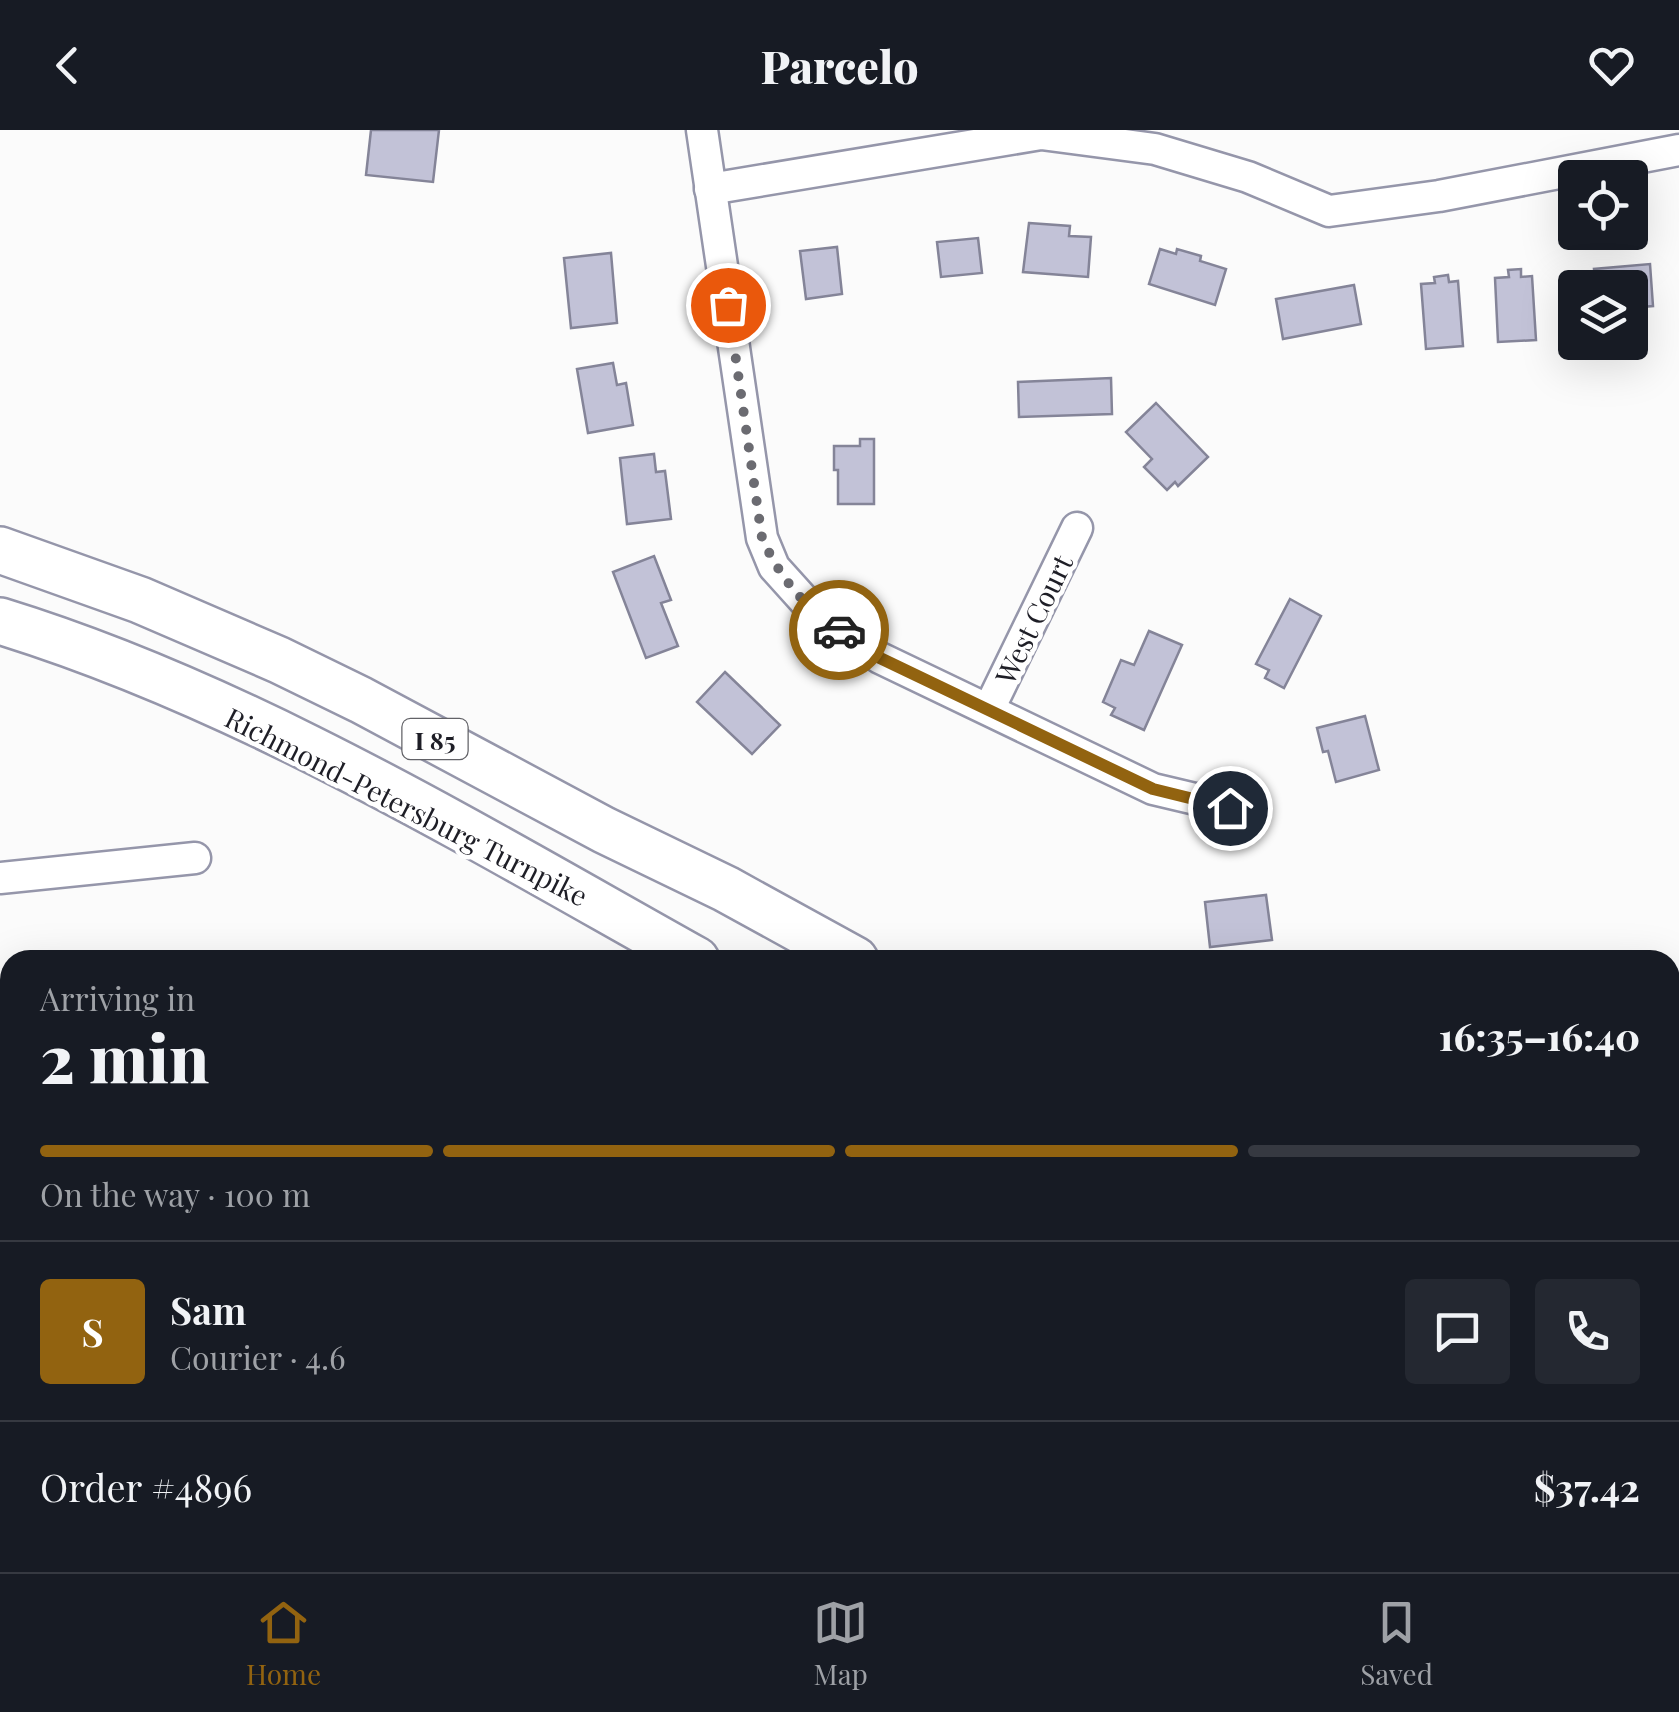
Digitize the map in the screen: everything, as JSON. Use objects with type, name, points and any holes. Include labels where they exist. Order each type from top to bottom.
[{"type":"highway","name":"I 85","points":[[0,550],[140,600],[362,700],[837,950]]},
{"type":"highway","name":"Richmond-Petersburg Turnpike","points":[[0,621],[129,668],[273,732],[408,800],[678,950]]},
{"type":"street","points":[[702,130],[762,538],[774,567],[820,618],[880,658],[1153,789],[1230,808]]},
{"type":"street","points":[[710,189],[1042,134],[1156,149],[1248,176],[1329,210],[1438,196],[1679,150]]},
{"type":"street","name":"West Court","points":[[989,710],[1078,528]]},
{"type":"street","points":[[0,878],[195,858]]},
{"type":"building","points":[[371,130],[439,130],[433,182],[366,175]]},
{"type":"building","points":[[1029,223],[1070,226],[1069,236],[1091,237],[1088,277],[1023,272]]},
{"type":"building","points":[[978,238],[982,273],[941,277],[937,242]]},
{"type":"building","points":[[837,247],[842,294],[806,299],[800,251]]},
{"type":"building","points":[[1160,249],[1201,256],[1200,261],[1226,269],[1215,305],[1149,284]]},
{"type":"building","points":[[611,253],[617,323],[571,328],[564,258]]},
{"type":"building","points":[[1650,264],[1653,306],[1648,306],[1648,270],[1594,269]]},
{"type":"building","points":[[1521,269],[1521,277],[1532,276],[1536,340],[1498,342],[1495,278],[1509,277],[1508,270]]},
{"type":"building","points":[[1448,275],[1449,282],[1458,281],[1463,346],[1426,349],[1421,284],[1435,283],[1434,277]]},
{"type":"building","points":[[1354,285],[1361,324],[1283,339],[1276,299]]},
{"type":"building","points":[[613,363],[617,385],[626,383],[633,425],[588,433],[577,369]]},
{"type":"building","points":[[1111,378],[1112,414],[1019,417],[1018,382]]},
{"type":"building","points":[[1156,403],[1208,457],[1178,486],[1175,482],[1167,490],[1144,467],[1152,459],[1126,432]]},
{"type":"building","points":[[860,439],[874,439],[874,504],[838,504],[834,446],[860,446]]},
{"type":"building","points":[[654,454],[656,472],[665,471],[671,519],[627,524],[620,458]]},
{"type":"building","points":[[654,556],[671,600],[661,603],[678,646],[646,658],[613,572]]},
{"type":"building","points":[[1290,599],[1321,616],[1284,688],[1265,678],[1269,670],[1256,664]]},
{"type":"building","points":[[1149,631],[1182,645],[1144,730],[1111,715],[1115,708],[1103,702],[1121,660],[1134,665]]},
{"type":"building","points":[[725,672],[780,725],[752,754],[697,702]]},
{"type":"building","points":[[1365,716],[1379,770],[1336,782],[1317,728]]},
{"type":"building","points":[[1266,895],[1272,940],[1210,947],[1205,902]]},
{"type":"way so far","points":[[728,305],[762,538],[774,567],[820,618],[839,630]]},
{"type":"route","points":[[839,630],[880,658],[1153,789],[1230,808]]}]
